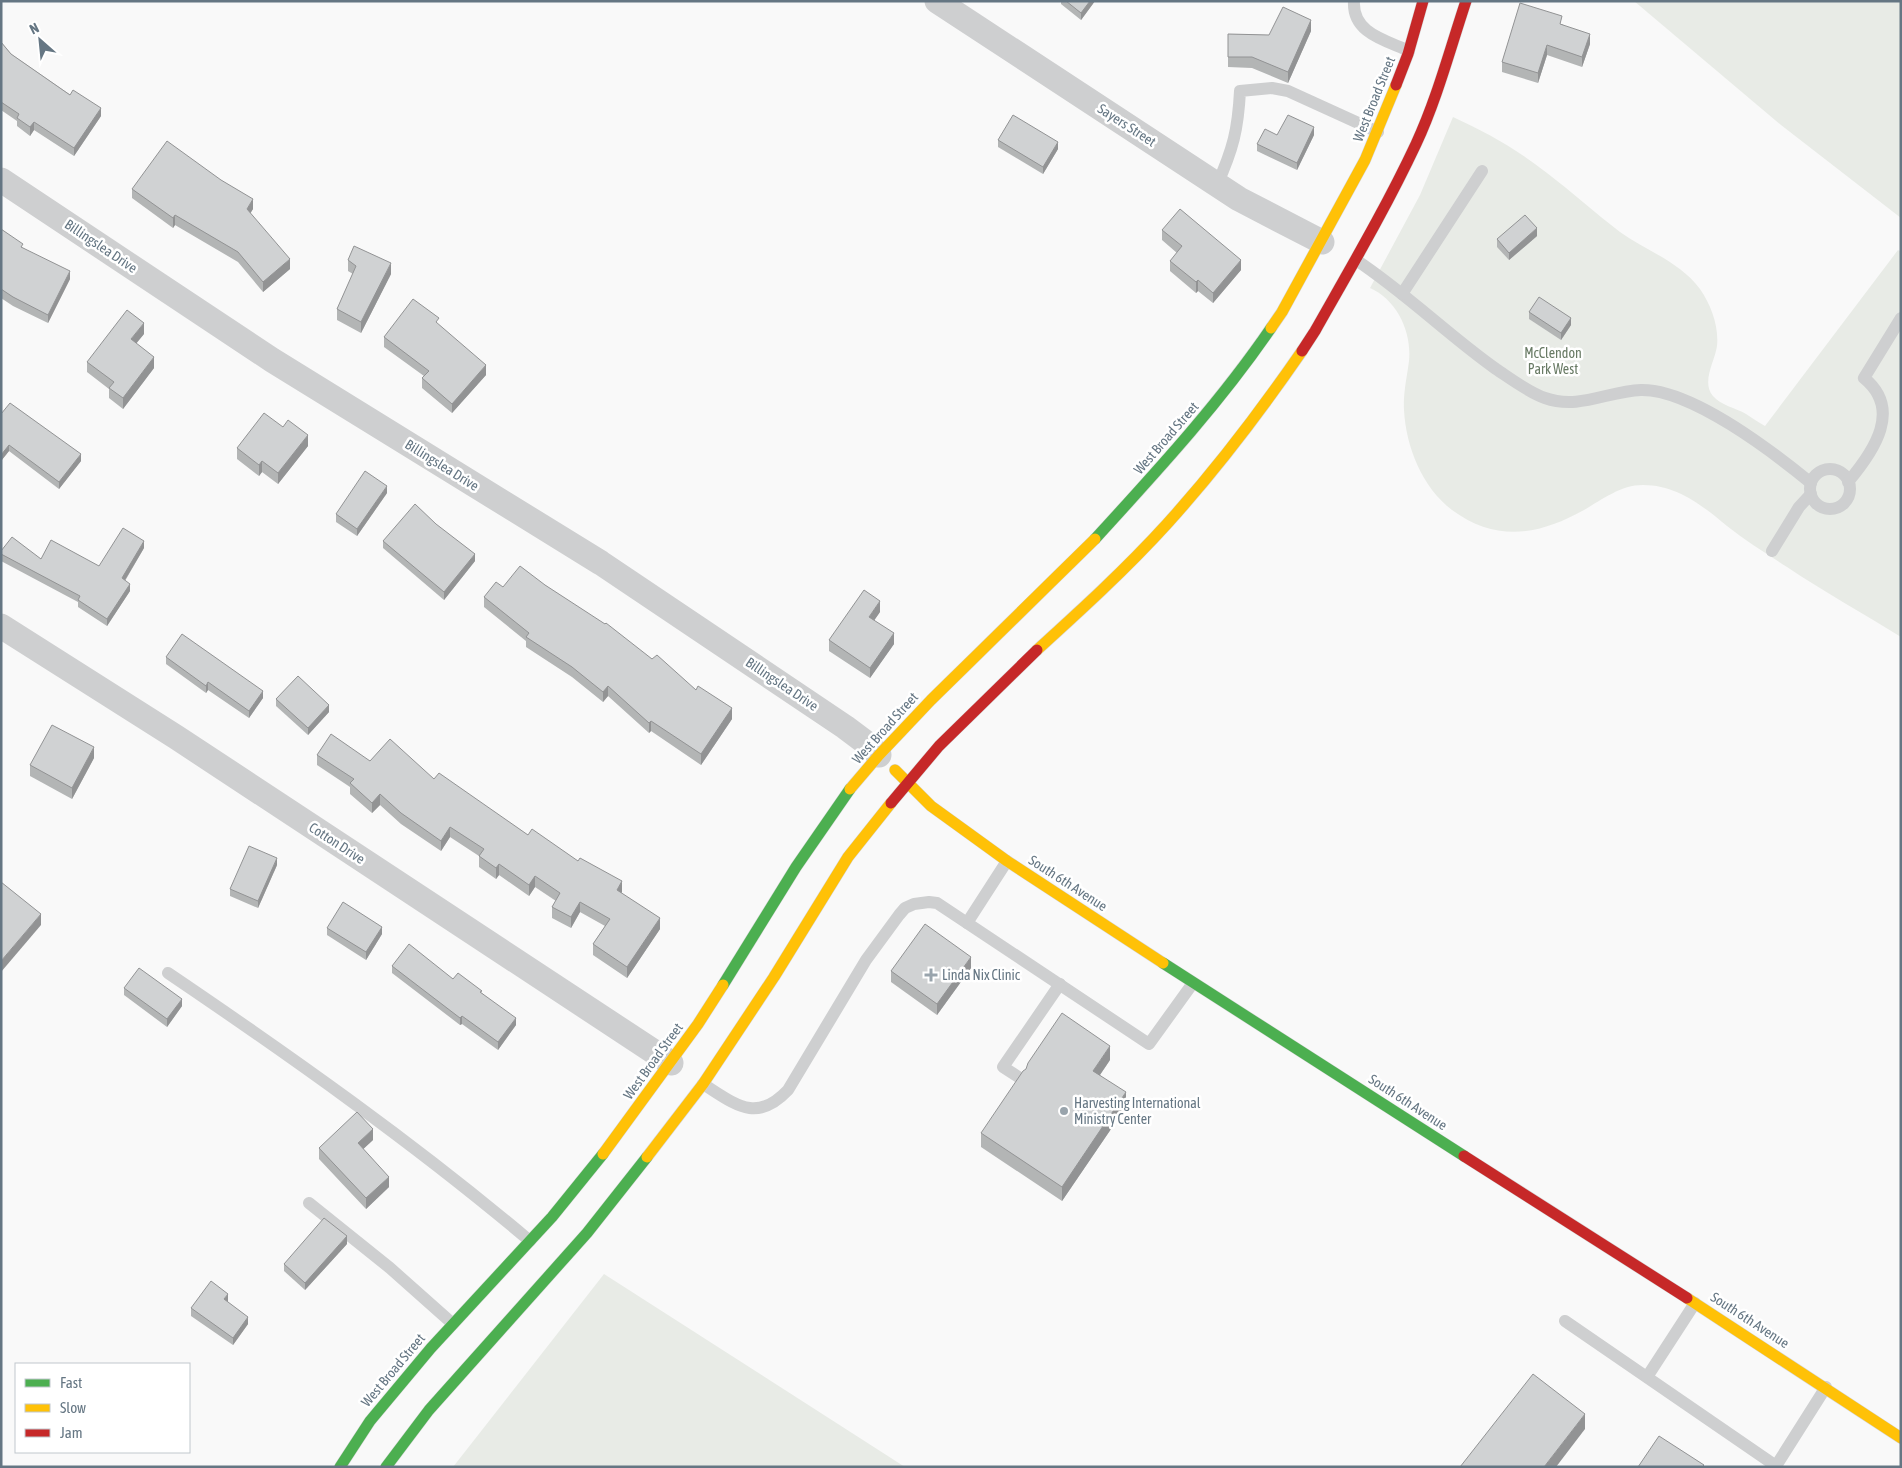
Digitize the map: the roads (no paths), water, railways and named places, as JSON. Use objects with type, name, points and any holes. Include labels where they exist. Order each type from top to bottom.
[{"type":"main road","name":"West Broad Street","points":[[340,1467],[370,1421],[431,1348],[552,1217],[675,1066],[708,1009],[824,825],[879,755],[974,657],[1086,550],[1197,426],[1243,370],[1326,244],[1378,132],[1409,51],[1423,1]]},
{"type":"main road","points":[[386,1467],[429,1410],[586,1232],[667,1132],[699,1082],[774,977],[848,858],[907,782],[939,746],[1011,674],[1111,582],[1166,525],[1227,453],[1269,399],[1315,331],[1352,258],[1390,199],[1417,143],[1431,107],[1466,1]]},
{"type":"main road","name":"South 6th Avenue","points":[[879,755],[931,806],[1007,861],[1193,983],[1826,1387],[1901,1438]]},
{"type":"street","name":"Sayers Street","points":[[937,1],[1217,185],[1258,210],[1326,244]]},
{"type":"street","name":"Billingslea Drive","points":[[1,180],[272,360],[601,563],[845,727],[879,755]]},
{"type":"street","name":"Cotton Drive","points":[[1,626],[185,742],[675,1066]]},
{"type":"lane","points":[[1354,1],[1355,16],[1364,29],[1409,51]]},
{"type":"lane","points":[[1217,185],[1233,148],[1237,131],[1240,91],[1272,88],[1288,91],[1378,132]]},
{"type":"lane","points":[[1402,294],[1482,172]]},
{"type":"lane","points":[[1352,258],[1402,294],[1466,347],[1504,375],[1537,395],[1553,400],[1575,402],[1590,401],[1627,391],[1642,390],[1668,393],[1701,408],[1785,462],[1811,489],[1817,504],[1824,508],[1832,508],[1845,501],[1849,494],[1848,482],[1842,473],[1835,469],[1827,469],[1820,471],[1814,476],[1811,489],[1772,551]]},
{"type":"lane","points":[[1848,482],[1881,440],[1889,424],[1891,416],[1886,396],[1877,386],[1864,378],[1901,318]]},
{"type":"lane","points":[[967,923],[1007,861]]},
{"type":"lane","points":[[699,1082],[742,1108],[753,1110],[773,1103],[788,1090],[866,960],[893,922],[905,908],[922,902],[937,903],[1149,1044],[1193,983]]},
{"type":"lane","points":[[168,973],[302,1066],[392,1132],[530,1241]]},
{"type":"lane","points":[[1020,1078],[1003,1067],[1060,984]]},
{"type":"lane","points":[[309,1203],[390,1268],[453,1324]]},
{"type":"lane","points":[[1647,1377],[1695,1303]]},
{"type":"lane","points":[[1565,1322],[1776,1466],[1826,1387]]},
{"type":"place","name":"Linda Nix Clinic","points":[[931,975]]},
{"type":"place","name":"Harvesting International Ministry Center","points":[[1064,1111]]},
{"type":"park label","name":"McClendon Park West","points":[[1553,362]]}]
